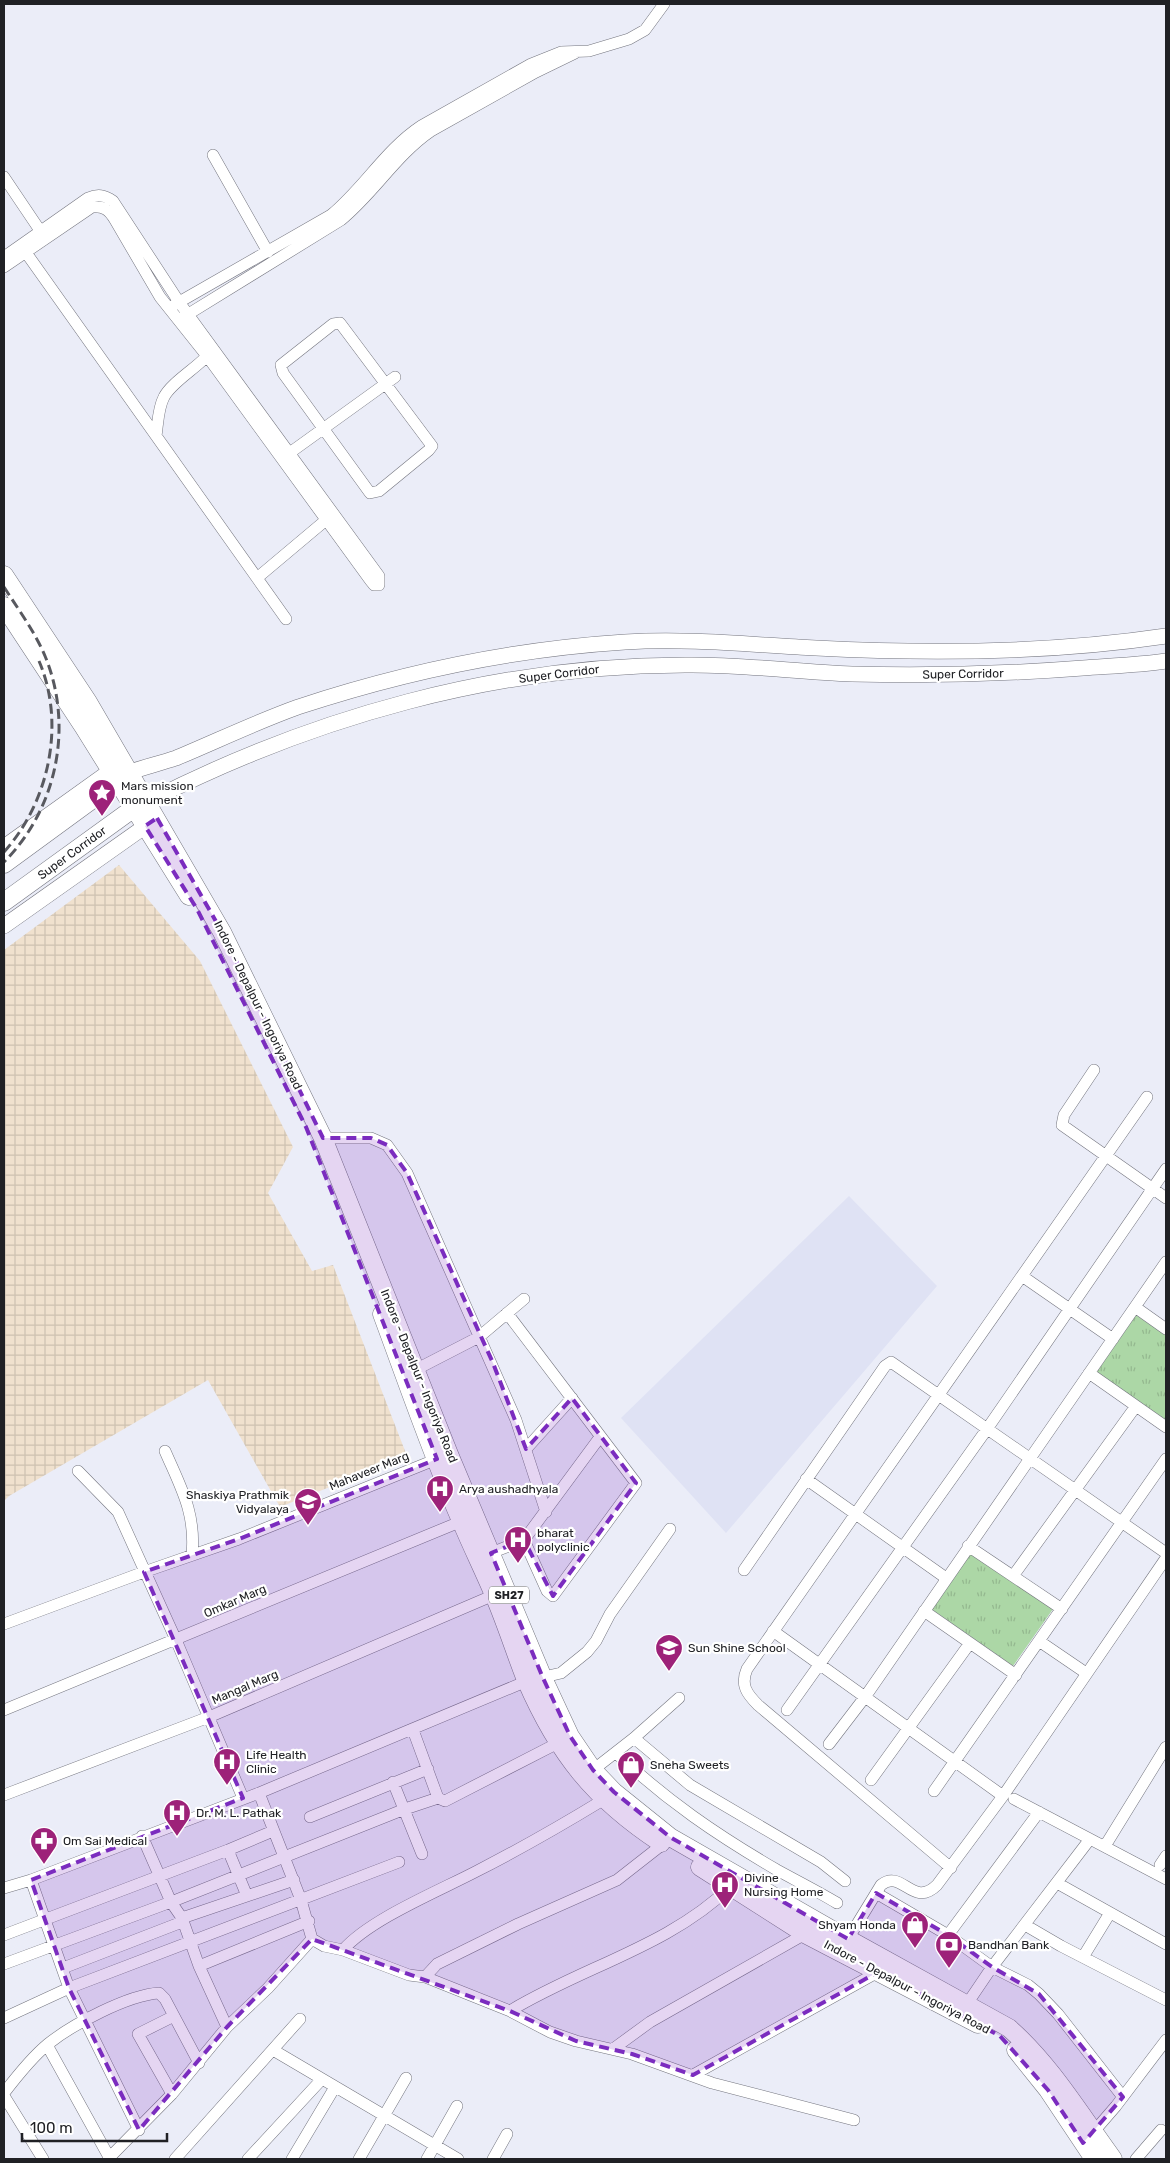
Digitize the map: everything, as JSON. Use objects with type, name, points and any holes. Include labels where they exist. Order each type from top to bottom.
[{"type":"main road","points":[[4,575],[66,669],[121,771]]},
{"type":"main road","points":[[4,606],[59,689],[121,771]]},
{"type":"main road","name":"Super Corridor","points":[[4,864],[121,771],[174,758],[245,726],[350,692],[464,663],[542,650],[627,642],[687,641],[862,650],[982,650],[1055,647],[1166,636]]},
{"type":"main road","name":"Super Corridor","points":[[4,902],[140,805],[218,767],[325,725],[449,691],[532,676],[616,667],[685,665],[851,674],[988,674],[1166,661]]},
{"type":"main road","points":[[59,689],[66,669]]},
{"type":"main road","points":[[4,847],[121,771]]},
{"type":"main road","name":"Indore - Depalpur - Ingoriya Road","points":[[121,771],[140,805],[222,932],[323,1138],[417,1369],[494,1595],[535,1680],[593,1770],[614,1792],[670,1837],[1009,2028],[1026,2043],[1054,2076],[1088,2138],[1094,2159]]},
{"type":"main road","points":[[4,926],[151,822]]},
{"type":"main road","name":"Indore - Depalpur - Ingoriya Road","points":[[151,822],[238,986],[306,1127],[367,1277],[437,1459],[468,1519],[491,1553],[558,1743],[578,1772],[603,1800],[631,1823],[805,1934],[1000,2036],[1018,2052],[1088,2138],[1113,2159]]},
{"type":"street","points":[[169,309],[337,210],[406,136],[421,126],[531,64],[561,52],[575,53],[604,48],[638,35],[652,22],[664,4]]},
{"type":"street","points":[[178,321],[341,220],[363,200],[416,141],[536,72],[575,53]]},
{"type":"street","points":[[213,155],[268,252]]},
{"type":"street","points":[[4,177],[42,232]]},
{"type":"street","points":[[4,257],[23,249],[92,207],[101,206],[111,213],[160,297],[178,321],[285,456],[379,576],[379,584],[374,585],[326,520],[285,456],[179,302],[114,200],[97,194],[88,198],[42,232],[23,249],[4,267]]},
{"type":"street","points":[[23,249],[286,619]]},
{"type":"street","points":[[340,323],[390,380],[432,446],[379,491],[370,493],[324,429],[284,373],[281,364],[333,324],[340,323]]},
{"type":"street","points":[[156,436],[160,409],[167,391],[194,370],[206,356]]},
{"type":"street","points":[[285,456],[390,380]]},
{"type":"street","points":[[257,578],[326,520]]},
{"type":"street","points":[[1094,1070],[1064,1115],[1062,1125],[1166,1198]]},
{"type":"street","points":[[951,1868],[748,1696],[743,1678],[746,1669],[940,1396],[1147,1097]]},
{"type":"street","points":[[323,1138],[371,1138],[387,1145],[407,1173],[479,1337],[493,1363],[526,1449],[546,1512]]},
{"type":"street","points":[[787,1710],[987,1429],[1166,1169]]},
{"type":"street","points":[[829,1744],[866,1697],[968,1546],[1166,1262]]},
{"type":"street","points":[[1022,1276],[1113,1339]]},
{"type":"street","points":[[417,1369],[479,1337],[524,1299]]},
{"type":"street","points":[[1135,1308],[1166,1329]]},
{"type":"street","points":[[507,1313],[636,1483],[552,1596],[547,1591],[524,1540]]},
{"type":"street","points":[[744,1570],[885,1366],[891,1362],[1166,1553]]},
{"type":"street","points":[[1089,1374],[1166,1427]]},
{"type":"street","points":[[526,1449],[572,1398]]},
{"type":"street","points":[[1013,1576],[1136,1406]]},
{"type":"street","points":[[491,1553],[524,1540],[600,1438]]},
{"type":"street","points":[[165,1451],[191,1513],[194,1535],[192,1555]]},
{"type":"street","name":"Mahaveer Marg","points":[[4,1624],[239,1539],[437,1459]]},
{"type":"street","points":[[934,1791],[1166,1459]]},
{"type":"street","points":[[78,1471],[118,1512],[176,1640],[243,1798]]},
{"type":"street","points":[[806,1479],[946,1578]]},
{"type":"street","name":"Omkar Marg","points":[[4,1710],[468,1519]]},
{"type":"street","points":[[4,1888],[31,1880],[142,1836],[259,1793],[535,1680],[561,1673],[593,1645],[610,1614],[670,1529]]},
{"type":"street","points":[[968,1546],[1062,1609]]},
{"type":"street","points":[[848,1939],[881,1884],[890,1880],[897,1881],[914,1891],[924,1894],[930,1892],[951,1868],[1009,1798],[1086,1673],[1166,1558]]},
{"type":"street","name":"Mangal Marg","points":[[4,1795],[209,1717],[494,1595]]},
{"type":"street","points":[[924,1611],[1016,1675]]},
{"type":"street","points":[[773,1631],[955,1762],[1009,1798],[1166,1879]]},
{"type":"street","points":[[1039,1641],[1086,1673]]},
{"type":"street","points":[[871,1780],[970,1643]]},
{"type":"street","points":[[593,1770],[616,1753],[680,1698]]},
{"type":"street","points":[[413,1730],[438,1798]]},
{"type":"street","points":[[634,1738],[690,1785],[821,1862],[846,1881]]},
{"type":"street","points":[[4,1964],[172,1902],[406,1809],[438,1798],[445,1801],[558,1743]]},
{"type":"street","points":[[1105,1846],[1166,1747]]},
{"type":"street","points":[[616,1753],[665,1798],[691,1816],[762,1861],[837,1903]]},
{"type":"street","points":[[310,1817],[428,1769]]},
{"type":"street","points":[[393,1782],[406,1809],[422,1854]]},
{"type":"street","points":[[259,1793],[302,1900],[312,1939],[324,1946],[343,1950],[409,1975],[424,1978],[510,2011],[550,2032],[576,2042],[613,2050],[722,2086],[854,2120]]},
{"type":"street","points":[[343,1950],[354,1938],[391,1915],[525,1847],[603,1800]]},
{"type":"street","points":[[948,1935],[1039,1812]]},
{"type":"street","points":[[4,1935],[161,1876],[273,1831]]},
{"type":"street","points":[[142,1836],[182,1920],[199,1966],[227,2027]]},
{"type":"street","points":[[967,2004],[1090,1839]]},
{"type":"street","points":[[424,1978],[437,1964],[518,1924],[617,1880],[663,1844]]},
{"type":"street","points":[[228,1850],[246,1896]]},
{"type":"street","points":[[4,2018],[69,1988],[399,1862]]},
{"type":"street","points":[[31,1880],[69,1988],[139,2130]]},
{"type":"street","points":[[62,1968],[182,1920],[294,1880]]},
{"type":"street","points":[[1057,1883],[1166,1944]]},
{"type":"street","points":[[510,2011],[531,1998],[657,1938],[713,1904],[731,1886]]},
{"type":"street","points":[[876,1893],[948,1935],[992,1968],[1028,1985],[1039,1994],[1058,2014],[1123,2097]]},
{"type":"street","points":[[1083,1957],[1110,1913]]},
{"type":"street","points":[[199,1966],[308,1922]]},
{"type":"street","points":[[1026,1925],[1166,2000]]},
{"type":"street","points":[[613,2050],[650,2022],[805,1934]]},
{"type":"street","points":[[47,2045],[109,2158],[139,2130],[199,2063],[227,2027],[268,1988],[312,1939]]},
{"type":"street","points":[[693,2076],[878,1972]]},
{"type":"street","points":[[43,2159],[4,2095],[47,2045],[86,2020],[114,2006],[150,1994],[159,1993],[174,2016],[199,2063]]},
{"type":"street","points":[[172,2094],[138,2034],[174,2016]]},
{"type":"street","points":[[175,2159],[300,2019]]},
{"type":"street","points":[[1088,2138],[1123,2097],[1166,2040]]},
{"type":"street","points":[[273,2050],[458,2159]]},
{"type":"street","points":[[359,2159],[406,2078]]},
{"type":"street","points":[[248,2159],[322,2079]]},
{"type":"street","points":[[292,2159],[336,2087]]},
{"type":"street","points":[[427,2159],[457,2106]]},
{"type":"street","points":[[1136,2159],[1161,2130]]},
{"type":"street","points":[[493,2159],[507,2134]]},
{"type":"highlighted area","points":[[157,818],[222,932],[323,1138],[371,1138],[387,1145],[407,1173],[493,1363],[526,1449],[572,1398],[636,1483],[553,1596],[524,1540],[491,1553],[543,1678],[570,1736],[593,1770],[614,1792],[670,1837],[848,1939],[876,1893],[948,1935],[992,1967],[1039,1994],[1123,2097],[1083,2143],[1048,2090],[1000,2036],[878,1972],[693,2075],[632,2054],[576,2041],[510,2011],[312,1939],[227,2027],[139,2130],[69,1988],[31,1880],[243,1798],[144,1572],[239,1539],[437,1459],[306,1127],[197,909],[145,826]]},
{"type":"shaded area","points":[[119,865],[200,961],[293,1147],[268,1193],[312,1271],[333,1265],[407,1456],[280,1507],[208,1380],[9,1496],[4,1501],[4,950]]},
{"type":"shaded area","points":[[849,1196],[937,1286],[726,1533],[621,1418]]},
{"type":"green space","points":[[1136,1315],[1166,1335],[1166,1420],[1096,1373]]},
{"type":"green space","points":[[971,1552],[1053,1609],[1013,1666],[931,1609]]},
{"type":"railway","points":[[4,587],[31,629],[45,656],[54,683],[58,710],[59,738],[48,792],[37,817],[22,841],[4,862]]},
{"type":"railway","points":[[4,852],[20,832],[32,810],[42,786],[48,761],[52,736],[51,710],[47,685],[39,661]]},
{"type":"place","name":"Mars mission monument","points":[[102,817]]},
{"type":"place","name":"Arya aushadhyala","points":[[440,1513]]},
{"type":"place","name":"Shaskiya Prathmik Vidyalaya","points":[[308,1526]]},
{"type":"place","name":"bharat polyclinic","points":[[518,1564]]},
{"type":"place","name":"Sun Shine School","points":[[669,1672]]},
{"type":"place","name":"Life Health Clinic","points":[[227,1786]]},
{"type":"place","name":"Sneha Sweets","points":[[631,1789]]},
{"type":"place","name":"Dr. M. L. Pathak","points":[[177,1837]]},
{"type":"place","name":"Om Sai Medical","points":[[44,1865]]},
{"type":"place","name":"Divine Nursing Home","points":[[725,1909]]},
{"type":"place","name":"Shyam Honda","points":[[915,1949]]},
{"type":"place","name":"Bandhan Bank","points":[[949,1969]]}]
